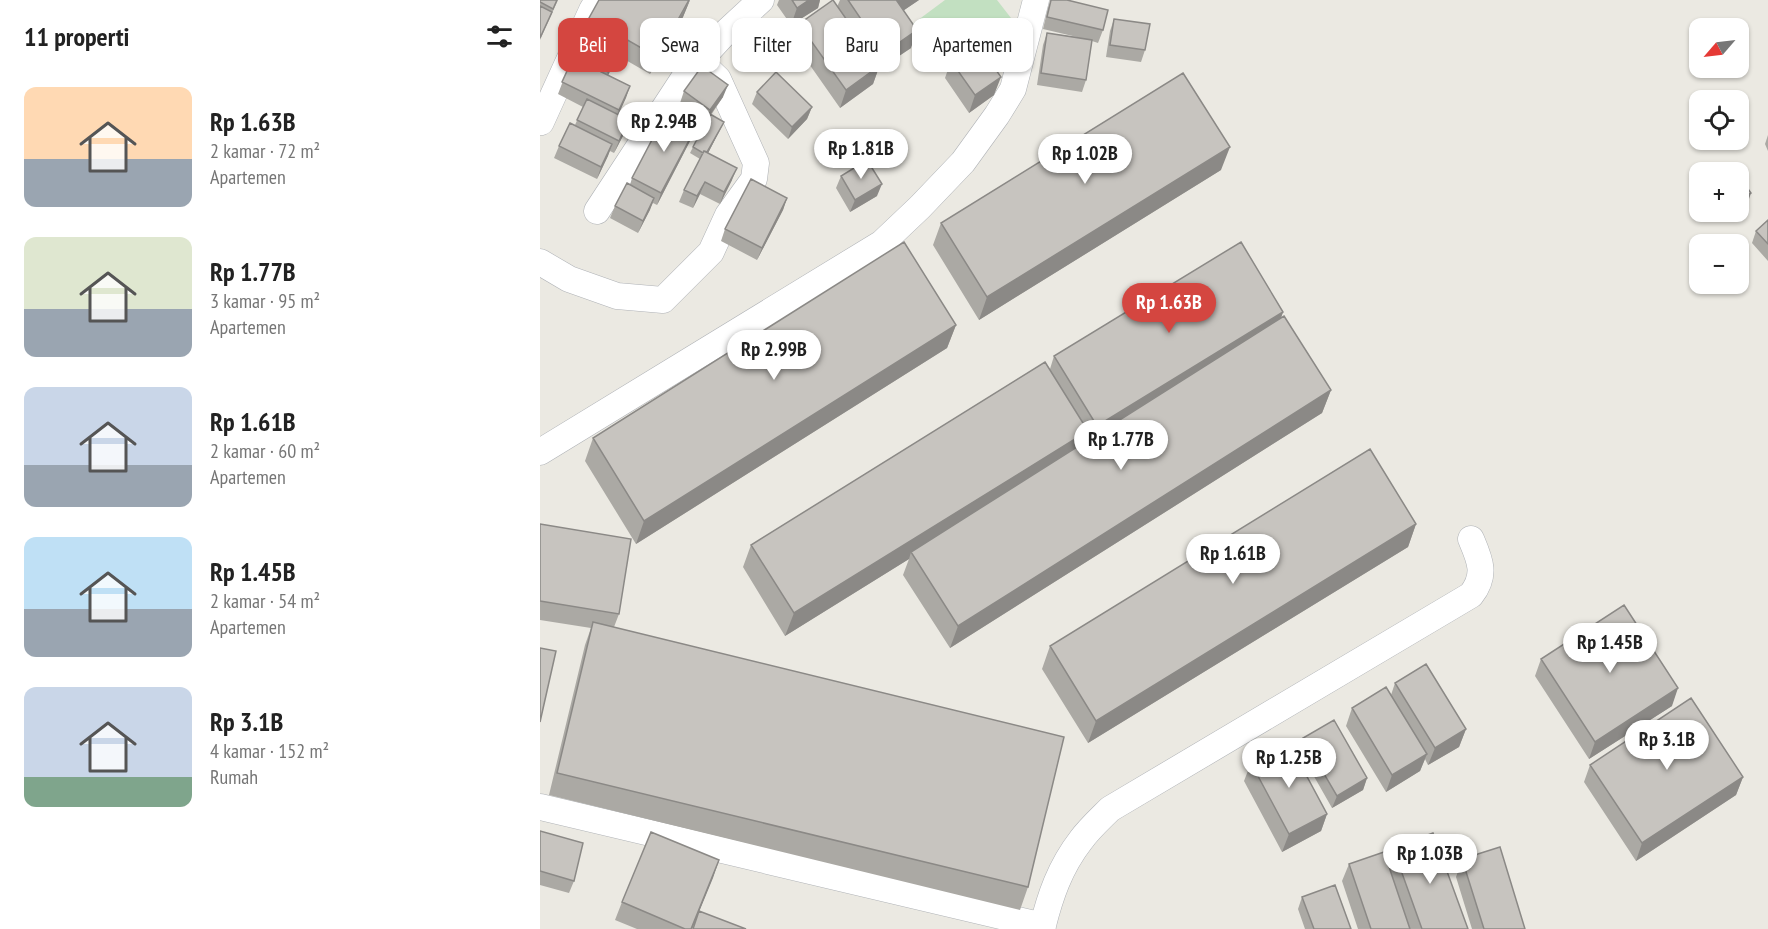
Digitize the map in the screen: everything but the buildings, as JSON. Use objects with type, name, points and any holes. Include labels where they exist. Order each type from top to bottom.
[{"type":"street","points":[[540,122],[598,0]]},
{"type":"street","points":[[720,38],[761,0]]},
{"type":"street","points":[[540,452],[882,243],[963,162],[997,115],[1013,89],[1036,0]]},
{"type":"street","points":[[597,211],[689,72]]},
{"type":"street","points":[[540,262],[569,279],[616,296],[663,300],[711,252],[728,215],[754,179],[756,163],[718,79],[711,72]]},
{"type":"street","points":[[540,807],[1042,928],[1048,901],[1061,870],[1082,839],[1110,809],[1471,595],[1477,587],[1480,561],[1471,538]]},
{"type":"green space","points":[[945,0],[997,0],[1011,18],[921,18]]}]
